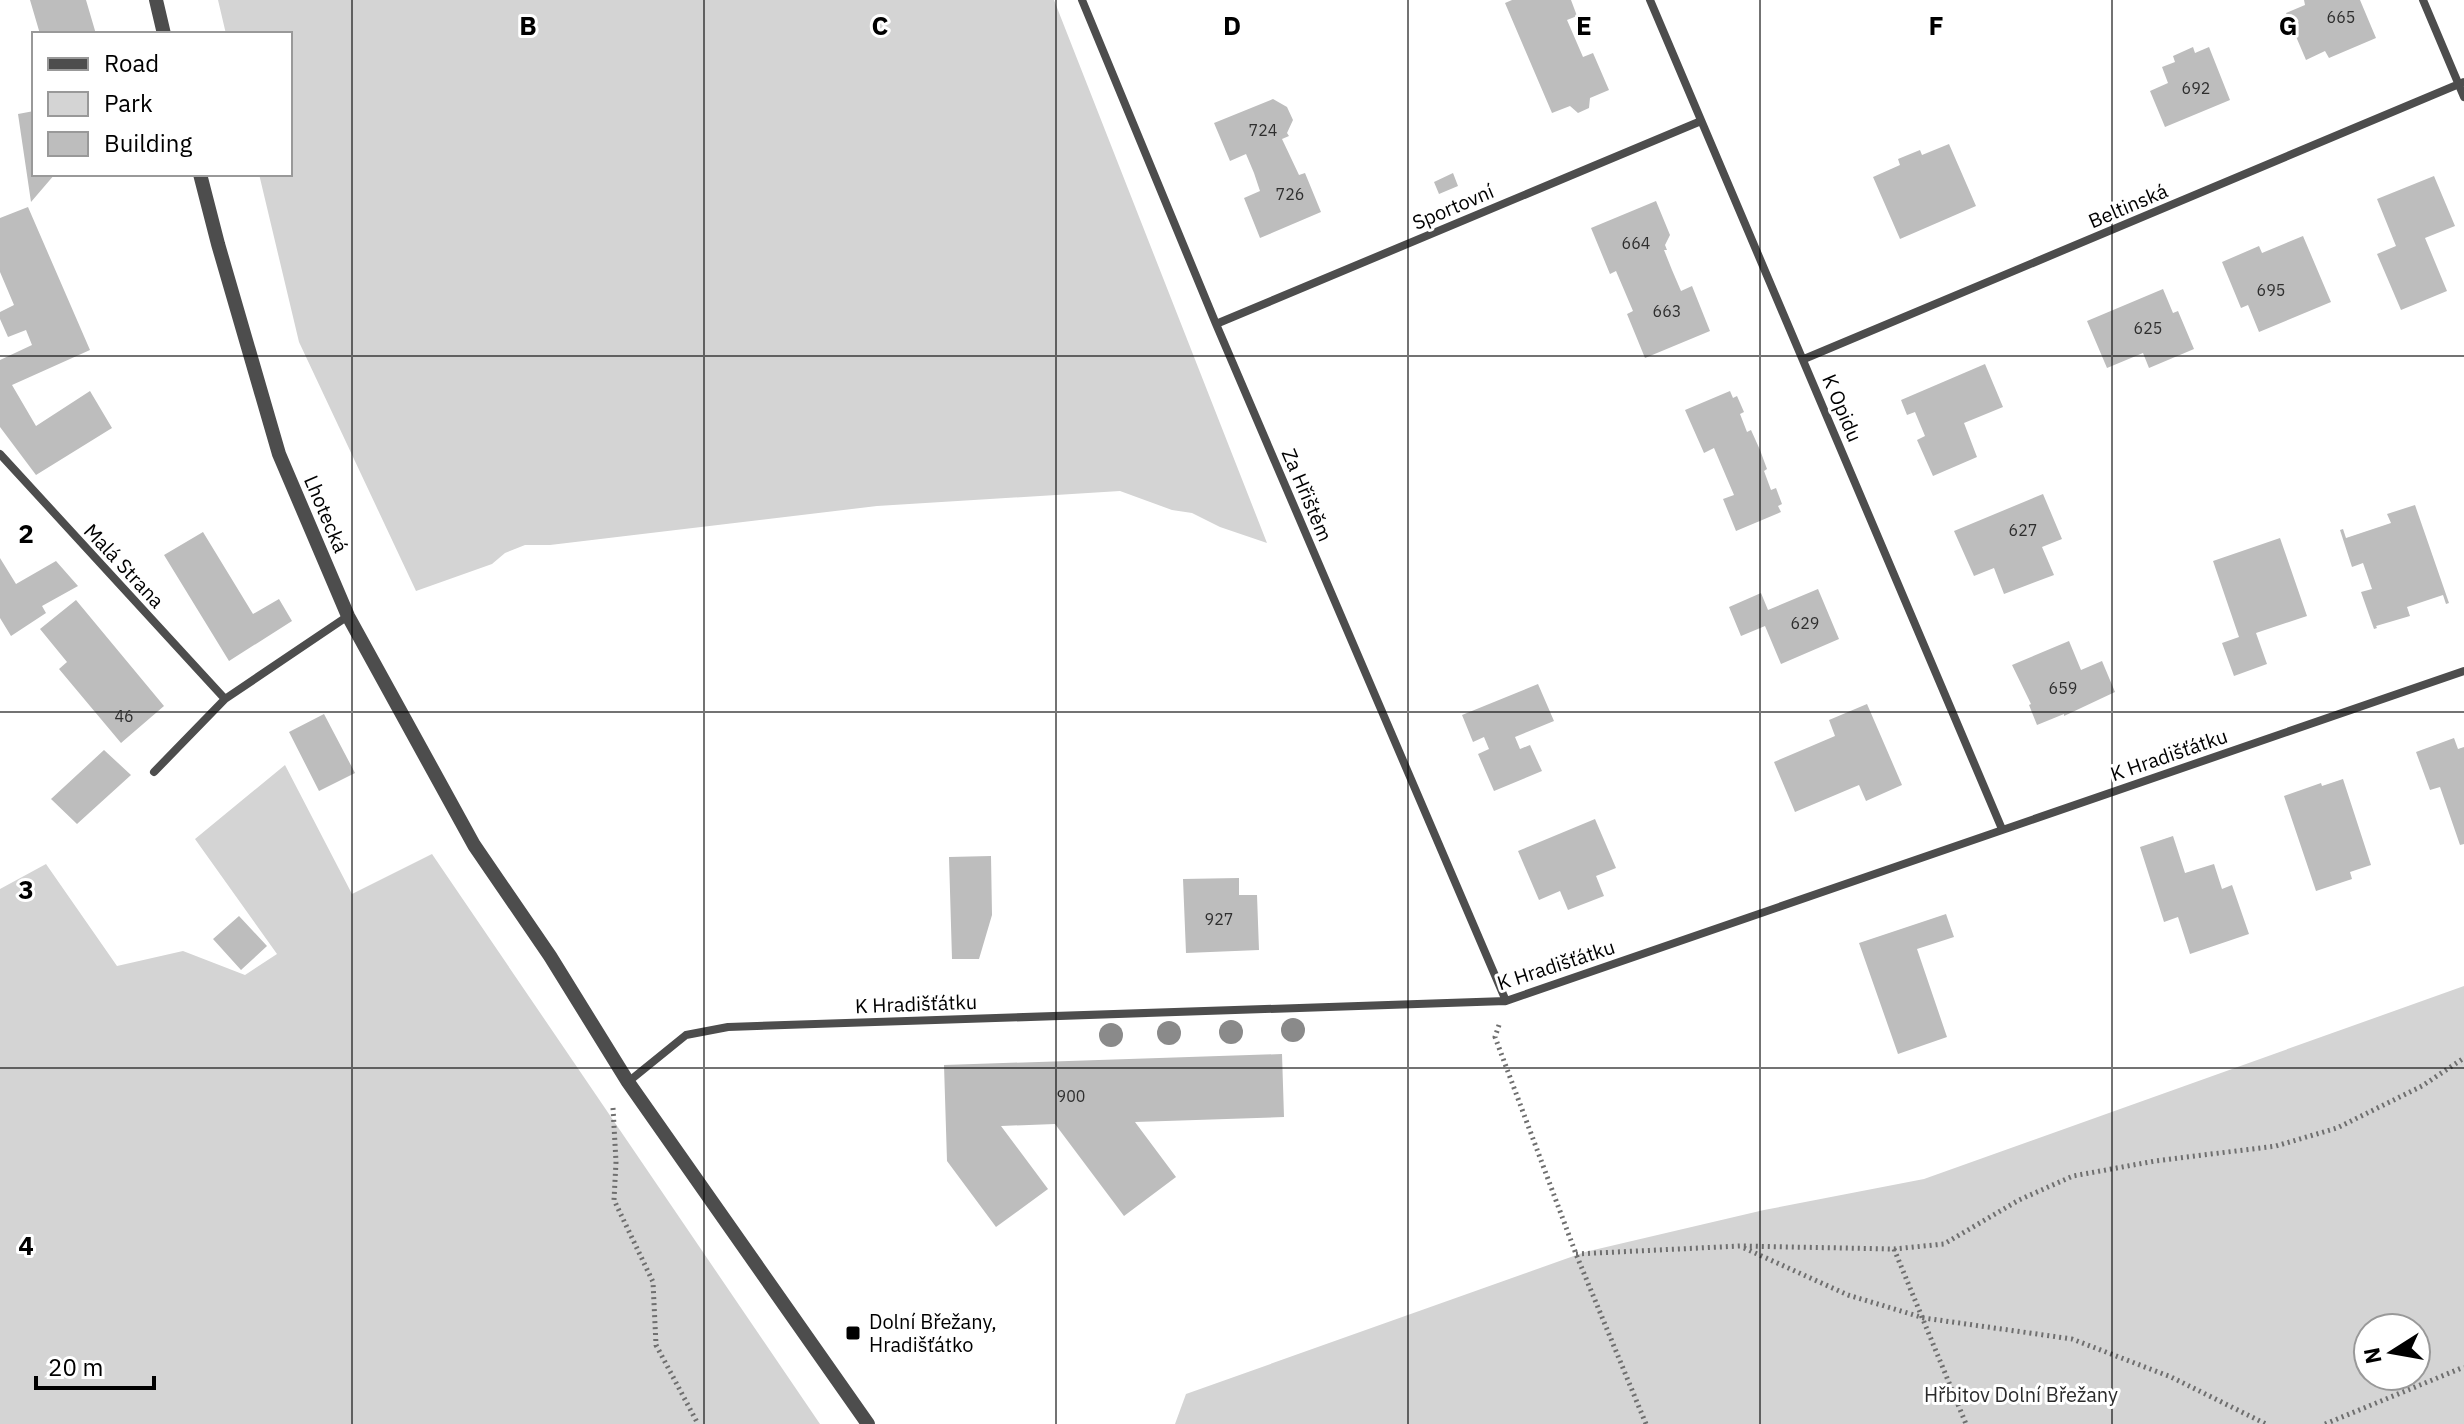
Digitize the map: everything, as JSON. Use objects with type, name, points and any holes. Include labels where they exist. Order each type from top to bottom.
[{"type":"street","points":[[156,0],[164,32]]},
{"type":"street","name":"Za Hřištěm","points":[[1082,0],[1216,324],[1506,1001]]},
{"type":"street","name":"K Opidu","points":[[1650,0],[2002,829]]},
{"type":"street","points":[[2423,0],[2461,83],[2464,97]]},
{"type":"street","name":"Beltinská","points":[[1804,359],[2461,83]]},
{"type":"street","name":"Sportovní","points":[[1216,324],[1701,121]]},
{"type":"street","name":"Lhotecká","points":[[201,176],[279,454],[348,616],[474,845],[550,956],[628,1082],[868,1424]]},
{"type":"street","name":"Malá Strana","points":[[0,454],[225,699]]},
{"type":"street","points":[[154,772],[225,699],[348,616]]},
{"type":"street","name":"K Hradišťátku","points":[[628,1082],[686,1035],[728,1027],[1506,1001],[2464,671]]},
{"type":"path","points":[[1506,1001],[1495,1037],[1576,1254],[1646,1424]]},
{"type":"path","points":[[1576,1254],[1740,1246],[1894,1249],[1944,1244],[2019,1200],[2073,1176],[2155,1161],[2276,1146],[2337,1128],[2422,1086],[2464,1058]]},
{"type":"path","points":[[612,1097],[616,1162],[614,1200],[653,1282],[656,1345],[698,1424]]},
{"type":"path","points":[[1740,1246],[1848,1295],[1924,1318],[2072,1339],[2171,1377],[2266,1424]]},
{"type":"path","points":[[1894,1249],[1966,1424]]},
{"type":"path","points":[[2325,1424],[2464,1367]]},
{"type":"green space","points":[[218,0],[1054,0],[1267,543],[1220,527],[1192,513],[1172,510],[1120,491],[877,506],[550,545],[525,545],[505,553],[492,564],[416,591],[299,342],[259,176],[292,176],[292,32],[226,32]]},
{"type":"green space","points":[[285,765],[352,894],[432,854],[820,1424],[0,1424],[0,889],[46,864],[117,966],[183,951],[245,975],[277,954],[195,839]]},
{"type":"green space","name":"Hřbitov Dolní Břežany","points":[[2464,986],[2464,1424],[1175,1424],[1186,1394],[1585,1252],[1764,1210],[1924,1179]]},
{"type":"building","points":[[30,0],[86,0],[95,32],[39,32]]},
{"type":"building","points":[[1512,0],[1571,0],[1577,16],[1567,20],[1583,57],[1593,53],[1609,90],[1590,98],[1589,108],[1578,113],[1570,106],[1552,113],[1505,3]]},
{"type":"building","points":[[2304,0],[2360,0],[2376,38],[2329,58],[2325,51],[2306,60],[2286,13],[2305,5]]},
{"type":"building","points":[[2193,47],[2195,53],[2209,47],[2230,100],[2165,127],[2150,91],[2168,83],[2162,67],[2175,62],[2173,56]]},
{"type":"building","points":[[1273,99],[1287,107],[1293,120],[1287,133],[1289,136],[1282,139],[1299,175],[1305,173],[1321,212],[1260,238],[1244,198],[1260,191],[1254,173],[1246,154],[1230,161],[1214,123]]},
{"type":"building","points":[[32,111],[32,176],[53,176],[31,202],[18,114]]},
{"type":"building","points":[[1949,144],[1976,206],[1900,239],[1873,177],[1900,165],[1898,159],[1920,150],[1922,155]]},
{"type":"building","points":[[1453,173],[1458,186],[1439,194],[1434,182]]},
{"type":"building","points":[[2434,176],[2455,226],[2425,238],[2447,291],[2401,310],[2377,254],[2396,246],[2377,199]]},
{"type":"building","points":[[1656,201],[1670,235],[1665,245],[1667,250],[1664,250],[1672,270],[1681,291],[1692,286],[1710,331],[1645,358],[1627,314],[1633,311],[1616,271],[1610,274],[1591,228]]},
{"type":"building","points":[[28,207],[90,350],[12,385],[36,426],[90,391],[112,428],[36,475],[0,427],[0,360],[32,345],[26,330],[8,337],[0,319],[0,312],[14,305],[0,272],[0,218]]},
{"type":"building","points":[[2303,236],[2331,302],[2259,332],[2248,305],[2241,308],[2222,262],[2259,246],[2262,253]]},
{"type":"building","points":[[2163,289],[2173,313],[2178,311],[2194,349],[2149,368],[2143,353],[2107,368],[2087,321]]},
{"type":"building","points":[[1985,364],[2003,407],[1964,423],[1977,457],[1933,476],[1917,440],[1925,436],[1915,412],[1907,415],[1901,400]]},
{"type":"building","points":[[1730,391],[1733,398],[1737,396],[1744,412],[1740,414],[1747,432],[1751,430],[1767,469],[1764,471],[1771,490],[1776,488],[1782,504],[1778,506],[1781,512],[1736,531],[1723,499],[1734,495],[1714,448],[1704,453],[1685,410]]},
{"type":"building","points":[[2043,494],[2062,539],[2042,547],[2054,575],[2004,594],[1994,568],[1974,576],[1954,531]]},
{"type":"building","points":[[2415,505],[2449,603],[2446,604],[2443,595],[2407,607],[2410,616],[2374,629],[2361,592],[2372,589],[2363,563],[2352,567],[2340,530],[2343,529],[2346,538],[2391,523],[2387,514]]},
{"type":"building","points":[[203,532],[253,614],[279,599],[292,621],[229,661],[164,555]]},
{"type":"building","points":[[2280,538],[2307,616],[2256,633],[2267,664],[2234,676],[2222,643],[2239,637],[2213,561]]},
{"type":"building","points":[[0,558],[16,584],[56,561],[78,586],[42,606],[46,613],[11,636],[0,618]]},
{"type":"building","points":[[1818,589],[1839,639],[1781,664],[1765,626],[1741,636],[1729,607],[1761,593],[1768,610]]},
{"type":"building","points":[[76,600],[164,706],[121,743],[59,669],[67,662],[40,629]]},
{"type":"building","points":[[2069,641],[2081,670],[2102,661],[2115,692],[2037,725],[2031,704],[2012,665]]},
{"type":"building","points":[[1538,684],[1554,721],[1515,737],[1520,749],[1530,745],[1542,771],[1494,791],[1478,754],[1489,749],[1484,737],[1473,742],[1462,715]]},
{"type":"building","points":[[1867,704],[1902,785],[1866,801],[1859,785],[1795,812],[1774,762],[1835,736],[1829,720]]},
{"type":"building","points":[[324,714],[355,773],[319,791],[289,732]]},
{"type":"building","points":[[2454,738],[2458,749],[2464,747],[2464,844],[2460,845],[2440,787],[2430,790],[2416,752]]},
{"type":"building","points":[[104,750],[131,775],[77,824],[51,799]]},
{"type":"building","points":[[2343,779],[2371,865],[2350,872],[2352,879],[2316,891],[2284,796]]},
{"type":"building","points":[[1595,819],[1616,868],[1596,876],[1604,896],[1568,910],[1560,891],[1539,900],[1518,851]]},
{"type":"building","points":[[2173,836],[2185,873],[2214,864],[2222,889],[2232,885],[2249,934],[2190,954],[2178,917],[2164,922],[2140,847]]},
{"type":"building","points":[[991,856],[992,915],[979,959],[952,959],[949,857]]},
{"type":"building","points":[[1239,878],[1239,895],[1257,895],[1259,950],[1186,953],[1183,879]]},
{"type":"building","points":[[1946,914],[1954,937],[1917,949],[1947,1037],[1898,1054],[1859,943]]},
{"type":"building","points":[[239,916],[267,946],[241,970],[213,939]]},
{"type":"building","points":[[1282,1054],[1284,1117],[1135,1122],[1176,1177],[1124,1216],[1055,1124],[1001,1126],[1048,1189],[996,1227],[947,1161],[944,1065]]},
{"type":"place","name":"Dolní Břežany, Hradišťátko","points":[[853,1333]]}]
